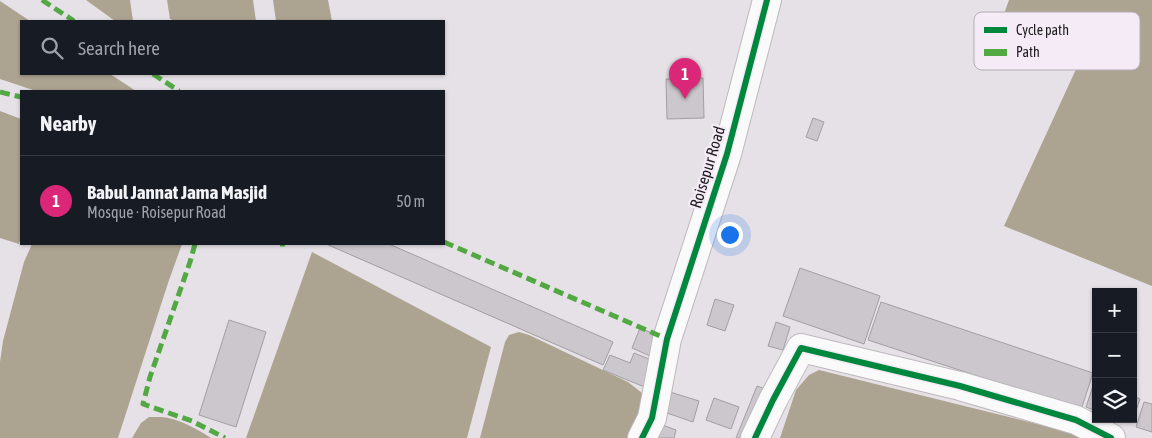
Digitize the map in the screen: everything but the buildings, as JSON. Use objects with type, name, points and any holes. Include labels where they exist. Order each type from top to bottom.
[{"type":"street","name":"Roisepur Road","points":[[642,438],[652,418],[668,339],[727,154],[767,0]]},
{"type":"street","points":[[755,438],[801,348],[960,386],[1076,420],[1111,438]]},
{"type":"shaded area","points":[[86,0],[130,0],[133,20],[114,20]]},
{"type":"shaded area","points":[[167,0],[253,0],[256,20],[172,20],[170,19]]},
{"type":"shaded area","points":[[273,0],[328,0],[332,20],[276,20]]},
{"type":"shaded area","points":[[1009,0],[1152,0],[1152,286],[1004,226],[1076,70],[1140,70],[1140,12],[1005,12]]},
{"type":"shaded area","points":[[0,1],[28,20],[20,20],[20,75],[112,75],[134,90],[33,90],[0,79]]},
{"type":"shaded area","points":[[0,111],[20,119],[20,240],[19,244],[0,238]]},
{"type":"shaded area","points":[[32,245],[182,245],[118,438],[0,438],[0,362],[3,341],[24,262]]},
{"type":"shaded area","points":[[312,252],[491,347],[467,438],[246,438]]},
{"type":"shaded area","points":[[519,332],[628,382],[642,393],[643,409],[633,438],[480,438],[505,342],[509,335]]},
{"type":"shaded area","points":[[819,370],[1082,435],[1085,438],[780,438],[796,390],[809,375]]},
{"type":"shaded area","points":[[149,417],[174,419],[211,438],[132,438],[141,423]]},
{"type":"marked path","points":[[42,0],[72,20]]},
{"type":"marked path","points":[[155,75],[177,90]]},
{"type":"marked path","points":[[0,92],[20,97]]},
{"type":"marked path","points":[[445,242],[667,339]]},
{"type":"marked path","points":[[195,245],[150,377],[143,404],[192,421],[225,438]]},
{"type":"cycle path","points":[[642,438],[652,418],[667,339],[727,154],[767,0]]},
{"type":"cycle path","points":[[755,438],[801,348],[960,386],[1076,420],[1111,438]]},
{"type":"place","name":"Babul Jannat Jama Masjid","points":[[685,99]]}]
